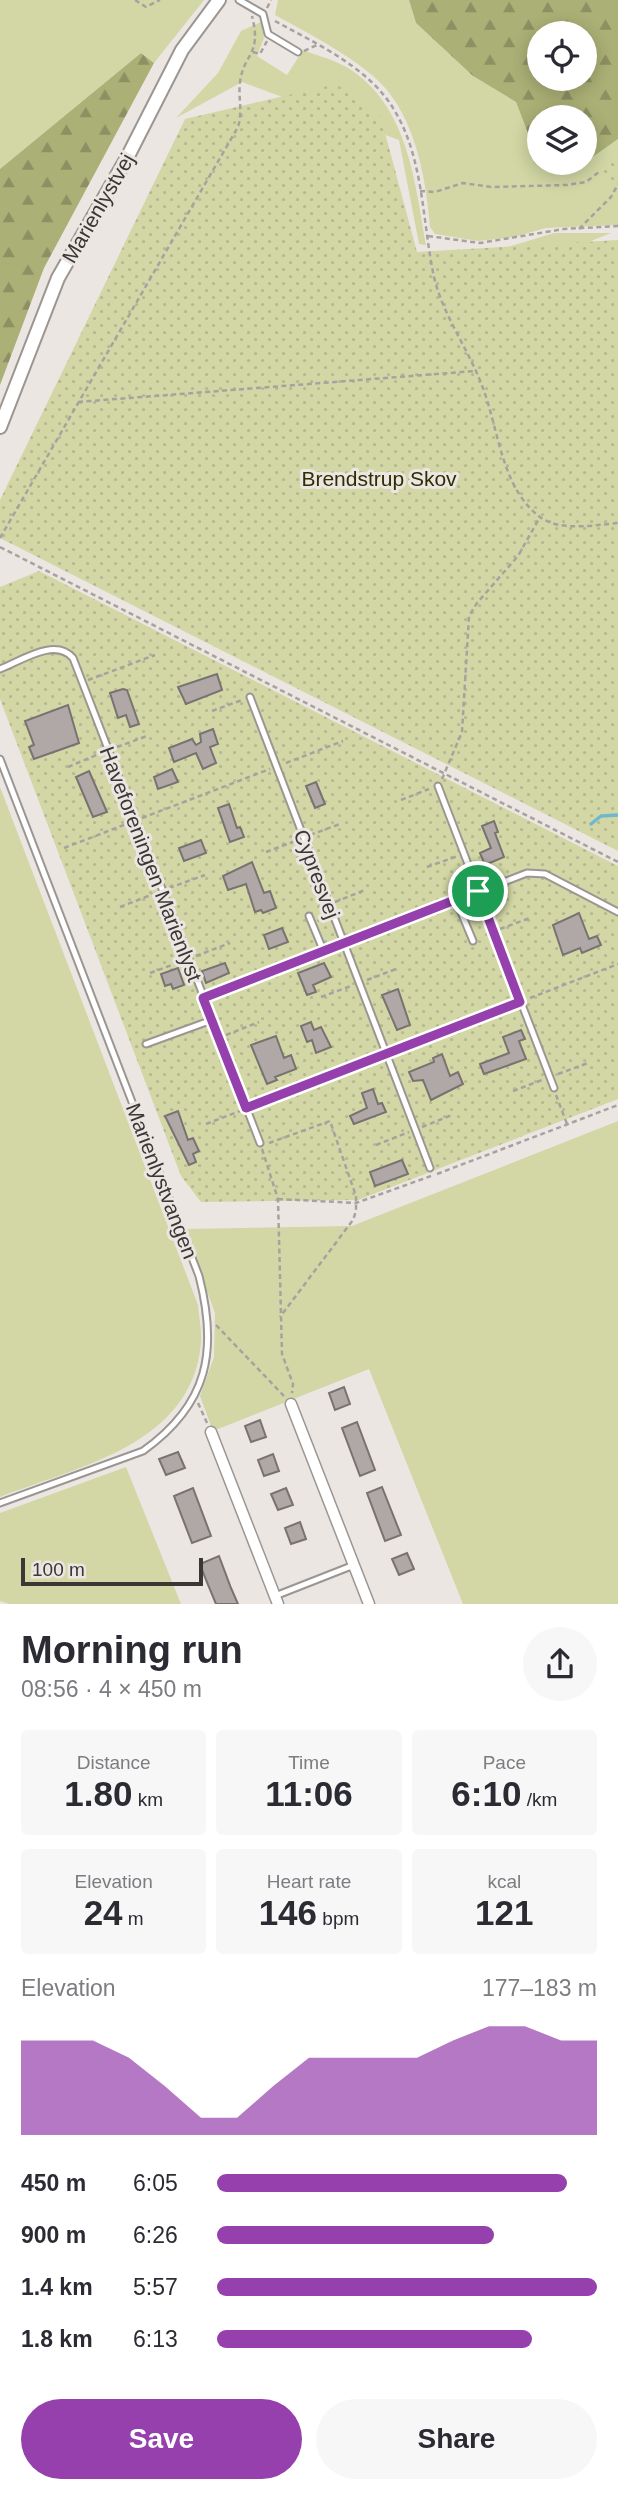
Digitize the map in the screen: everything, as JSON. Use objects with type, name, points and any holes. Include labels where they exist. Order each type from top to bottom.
[{"type":"street","name":"Marienlystvej","points":[[0,427],[63,268],[128,156],[182,50],[219,0]]},
{"type":"street","points":[[291,1404],[369,1604]]},
{"type":"street","points":[[211,1432],[277,1600]]},
{"type":"lane","points":[[239,0],[263,14],[268,34],[298,52]]},
{"type":"lane","name":"Haveforeningen Marienlyst","points":[[0,668],[46,650],[61,650],[73,659],[260,1145]]},
{"type":"lane","name":"Cypresvej","points":[[250,697],[430,1168]]},
{"type":"lane","name":"Marienlystvangen","points":[[0,759],[199,1276],[209,1325],[204,1370],[195,1395],[179,1419],[162,1437],[143,1451],[0,1503]]},
{"type":"lane","points":[[438,786],[554,1088]]},
{"type":"lane","points":[[203,998],[478,891],[535,872],[618,912]]},
{"type":"lane","points":[[456,900],[473,941]]},
{"type":"lane","points":[[309,916],[324,952]]},
{"type":"lane","points":[[146,1044],[212,1020]]},
{"type":"lane","points":[[277,1600],[354,1565]]},
{"type":"path","points":[[135,0],[146,6],[160,0]]},
{"type":"path","points":[[0,538],[238,127],[242,107],[240,81],[253,52],[256,33],[249,6]]},
{"type":"path","points":[[263,14],[353,67],[393,106],[405,130],[439,290],[451,323],[475,370],[510,478],[525,502],[540,517],[552,524],[588,526],[618,523]]},
{"type":"path","points":[[253,52],[260,54],[268,34]]},
{"type":"path","points":[[298,52],[318,44]]},
{"type":"path","points":[[420,191],[435,192],[463,183],[491,187],[566,185],[586,182],[599,172]]},
{"type":"path","points":[[579,229],[611,197],[618,184]]},
{"type":"path","points":[[428,236],[480,243],[618,226]]},
{"type":"path","points":[[78,402],[475,370]]},
{"type":"path","points":[[445,774],[464,723],[469,617],[477,603],[518,556],[540,517]]},
{"type":"path","points":[[0,547],[618,862]]},
{"type":"path","points":[[82,683],[155,654]]},
{"type":"path","points":[[212,711],[250,697]]},
{"type":"path","points":[[64,848],[342,741]]},
{"type":"path","points":[[401,800],[438,786]]},
{"type":"path","points":[[427,867],[464,854]]},
{"type":"path","points":[[329,904],[365,890]]},
{"type":"path","points":[[494,932],[530,918]]},
{"type":"path","points":[[206,1124],[618,964]]},
{"type":"path","points":[[219,1038],[259,1022]]},
{"type":"path","points":[[554,1088],[567,1124]]},
{"type":"path","points":[[278,1199],[356,1203],[618,1105]]},
{"type":"path","points":[[280,1317],[353,1220],[356,1203],[330,1121],[260,1145],[278,1199],[280,1317],[282,1354],[293,1384],[291,1404]]},
{"type":"path","points":[[209,1325],[218,1325],[291,1404]]},
{"type":"path","points":[[195,1395],[211,1432]]},
{"type":"green space","points":[[0,0],[204,0],[154,63],[141,53],[0,169]]},
{"type":"green space","points":[[278,0],[409,0],[416,23],[473,76],[516,102],[527,131],[527,175],[597,175],[597,154],[618,139],[618,225],[546,228],[514,237],[478,241],[435,234],[430,227],[426,191],[413,137],[387,90],[377,79],[335,49],[275,15]]},
{"type":"green space","points":[[409,0],[618,0],[618,139],[597,154],[597,105],[527,105],[527,131],[516,102],[473,76],[416,23]]},
{"type":"green space","points":[[261,22],[264,38],[257,56],[287,75],[303,50],[326,58],[348,68],[368,84],[384,102],[405,147],[418,196],[426,245],[419,244],[399,140],[242,82],[176,118],[218,73],[241,31]]},
{"type":"green space","points":[[141,53],[154,63],[44,268],[0,385],[0,169]]},
{"type":"green space","name":"Brendstrup Skov","points":[[336,84],[380,114],[417,252],[618,240],[618,851],[0,538],[0,500],[185,119]]},
{"type":"green space","points":[[618,147],[618,185],[611,185],[597,170]]},
{"type":"green space","points":[[554,233],[611,233],[586,243],[505,248]]},
{"type":"green space","points":[[39,571],[618,866],[618,1099],[358,1200],[201,1202],[181,1176],[0,699],[0,587]]},
{"type":"green space","points":[[0,787],[198,1305],[201,1343],[193,1378],[177,1406],[154,1428],[127,1447],[96,1462],[0,1497]]},
{"type":"green space","points":[[618,1121],[618,1604],[463,1604],[369,1369],[213,1431],[200,1396],[214,1357],[215,1313],[184,1229],[352,1226]]},
{"type":"green space","points":[[126,1467],[181,1604],[9,1604],[0,1601],[0,1513]]},
{"type":"building","points":[[217,674],[222,690],[186,704],[178,687]]},
{"type":"building","points":[[127,690],[139,724],[130,727],[126,715],[118,718],[110,693]]},
{"type":"building","points":[[68,705],[79,743],[34,759],[29,747],[34,745],[25,721]]},
{"type":"building","points":[[213,729],[218,744],[210,747],[216,763],[203,769],[196,753],[174,762],[169,748],[192,739],[196,745],[201,742],[200,734]]},
{"type":"building","points":[[172,769],[178,782],[158,789],[154,777]]},
{"type":"building","points":[[89,771],[107,812],[93,817],[76,777]]},
{"type":"building","points":[[316,782],[325,804],[315,808],[306,786]]},
{"type":"building","points":[[229,804],[237,828],[240,827],[244,837],[230,842],[218,808]]},
{"type":"building","points":[[494,821],[498,832],[495,833],[504,857],[485,865],[480,853],[491,848],[482,826]]},
{"type":"building","points":[[201,840],[206,853],[184,861],[179,848]]},
{"type":"building","points":[[252,862],[264,893],[270,891],[276,908],[263,913],[261,910],[255,912],[246,884],[228,890],[223,876]]},
{"type":"building","points":[[579,913],[589,939],[597,936],[601,945],[582,953],[580,948],[563,955],[553,925]]},
{"type":"building","points":[[282,928],[288,942],[269,949],[264,935]]},
{"type":"building","points":[[225,963],[229,973],[206,983],[202,971]]},
{"type":"building","points":[[324,963],[331,977],[313,985],[316,992],[307,995],[298,973]]},
{"type":"building","points":[[178,968],[184,985],[173,989],[171,984],[165,986],[161,974]]},
{"type":"building","points":[[398,989],[410,1025],[397,1030],[382,995]]},
{"type":"building","points":[[311,1022],[314,1030],[321,1027],[331,1047],[316,1053],[312,1040],[307,1042],[301,1026]]},
{"type":"building","points":[[521,1030],[525,1039],[519,1041],[526,1059],[484,1074],[480,1064],[509,1053],[503,1037]]},
{"type":"building","points":[[276,1036],[284,1058],[291,1055],[296,1069],[275,1077],[277,1080],[267,1084],[251,1045]]},
{"type":"building","points":[[442,1054],[450,1076],[458,1072],[463,1084],[431,1100],[423,1080],[413,1081],[409,1072],[434,1062],[433,1058]]},
{"type":"building","points":[[373,1089],[378,1104],[382,1103],[386,1112],[354,1124],[350,1116],[367,1108],[362,1093]]},
{"type":"building","points":[[178,1111],[188,1140],[193,1138],[199,1151],[193,1154],[196,1162],[189,1165],[165,1116]]},
{"type":"building","points":[[402,1160],[408,1174],[375,1186],[370,1172]]},
{"type":"building","points":[[344,1387],[350,1404],[335,1410],[329,1393]]},
{"type":"building","points":[[260,1420],[266,1437],[251,1442],[245,1426]]},
{"type":"building","points":[[357,1422],[375,1470],[360,1476],[342,1428]]},
{"type":"building","points":[[178,1452],[185,1468],[166,1475],[159,1459]]},
{"type":"building","points":[[273,1454],[279,1471],[264,1476],[258,1460]]},
{"type":"building","points":[[382,1487],[401,1535],[385,1541],[367,1493]]},
{"type":"building","points":[[193,1488],[211,1536],[192,1543],[174,1496]]},
{"type":"building","points":[[286,1488],[293,1505],[278,1510],[271,1494]]},
{"type":"building","points":[[300,1522],[306,1539],[291,1544],[285,1528]]},
{"type":"building","points":[[407,1553],[414,1569],[399,1575],[392,1559]]},
{"type":"building","points":[[219,1556],[238,1604],[216,1604],[206,1580],[200,1564]]},
{"type":"waterway","points":[[591,824],[601,816],[618,815]]},
{"type":"route","points":[[478,891],[520,1002],[246,1108],[203,998],[478,891]]}]
